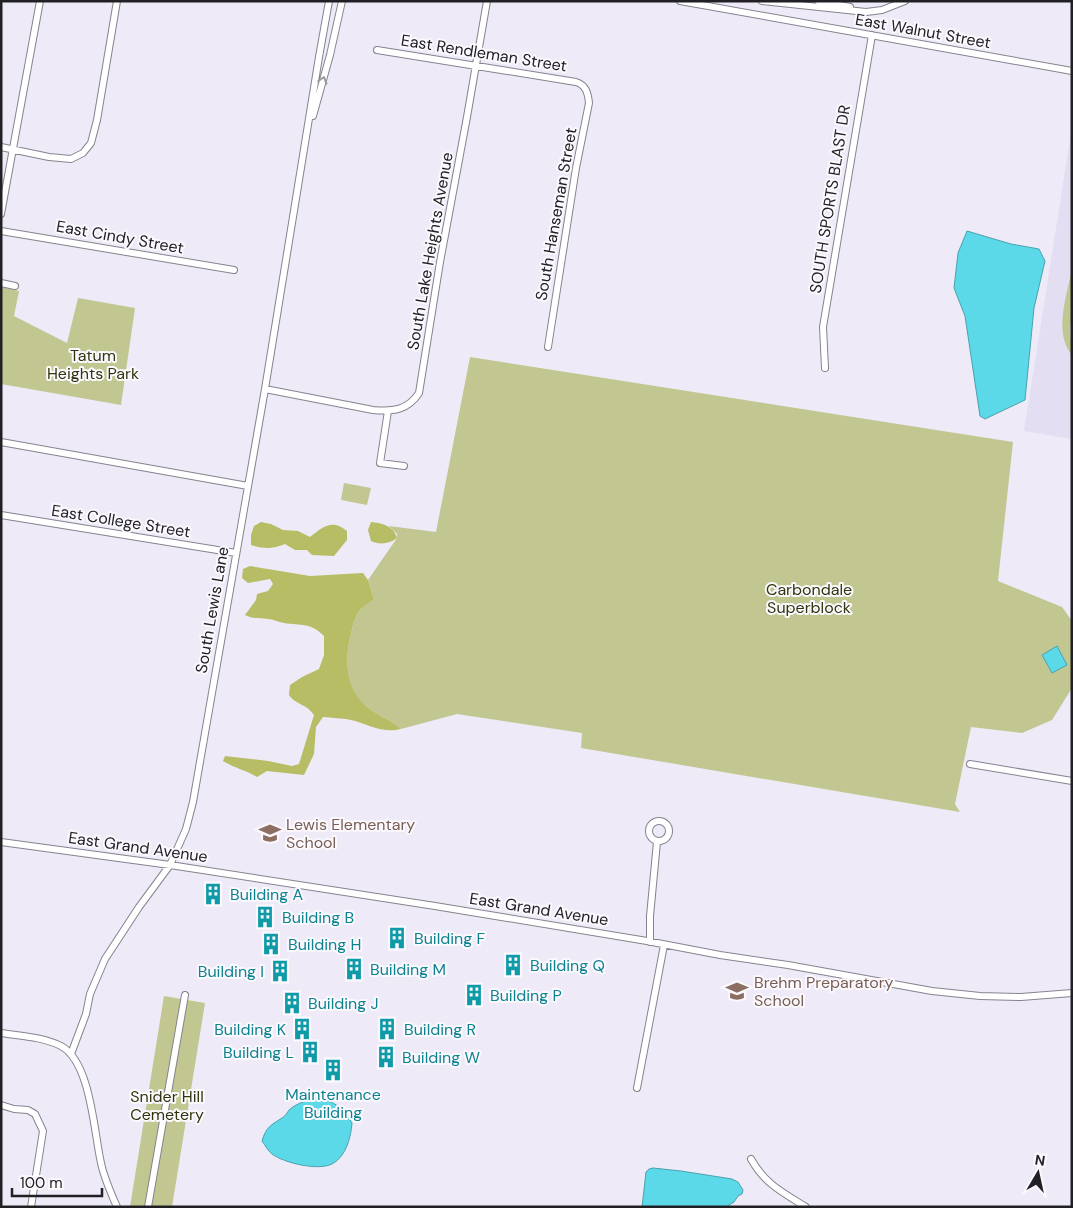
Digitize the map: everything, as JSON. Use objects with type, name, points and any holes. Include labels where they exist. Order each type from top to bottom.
[{"type":"street","points":[[1,214],[40,1]]},
{"type":"street","points":[[1,147],[14,151],[71,159],[83,153],[91,142],[97,120],[117,1]]},
{"type":"street","name":"South Lewis Lane","points":[[71,1054],[86,1014],[90,994],[105,958],[138,907],[170,865],[186,829],[193,802],[265,389],[329,1]]},
{"type":"street","name":"South Lewis Lane","points":[[305,144],[330,55],[342,1]]},
{"type":"street","name":"South Lake Heights Avenue","points":[[388,412],[406,407],[415,400],[419,392],[440,262],[487,1]]},
{"type":"street","name":"East Walnut Street","points":[[680,1],[1072,71]]},
{"type":"street","points":[[762,1],[874,12],[905,1]]},
{"type":"street","points":[[818,1],[874,12]]},
{"type":"street","name":"SOUTH SPORTS BLAST DR","points":[[825,368],[823,327],[872,36]]},
{"type":"street","name":"East Rendleman Street","points":[[377,50],[576,82],[585,87]]},
{"type":"street","name":"South Hanseman Street","points":[[548,348],[576,168],[589,103],[585,87]]},
{"type":"street","name":"East Cindy Street","points":[[1,231],[234,270]]},
{"type":"street","points":[[1,283],[15,286]]},
{"type":"street","points":[[265,389],[388,412],[380,463],[404,466]]},
{"type":"street","points":[[1,442],[248,486]]},
{"type":"street","name":"East College Street","points":[[1,515],[236,554]]},
{"type":"street","points":[[970,764],[1072,781]]},
{"type":"street","name":"East Grand Avenue","points":[[1,842],[170,865],[435,906],[954,994],[1021,997],[1072,993]]},
{"type":"street","points":[[650,942],[650,916],[657,842]]},
{"type":"street","points":[[637,1088],[664,945]]},
{"type":"street","points":[[148,1207],[186,995]]},
{"type":"street","points":[[1,1033],[49,1042],[62,1046],[71,1054],[85,1079],[101,1164],[116,1207]]},
{"type":"street","points":[[1,1105],[14,1109],[28,1110],[35,1114],[43,1131],[31,1207]]},
{"type":"street","points":[[751,1159],[758,1172],[773,1187],[806,1207]]},
{"type":"shaded area","points":[[1072,127],[1072,439],[1024,431]]},
{"type":"green space","points":[[1072,269],[1072,315],[1070,329],[1072,355],[1066,346],[1062,325]]},
{"type":"green space","name":"Tatum Heights Park","points":[[1,287],[19,291],[14,316],[67,343],[78,298],[135,308],[121,405],[1,384]]},
{"type":"green space","name":"Carbondale Superblock","points":[[470,357],[1013,442],[998,581],[1062,607],[1072,621],[1072,688],[1052,720],[1022,733],[971,727],[955,804],[960,812],[581,748],[582,733],[457,714],[401,729],[367,707],[357,695],[349,678],[348,649],[353,624],[358,613],[364,606],[374,600],[368,580],[397,538],[397,534],[389,526],[436,532]]},
{"type":"green space","points":[[344,483],[371,488],[367,505],[341,500]]},
{"type":"green space","points":[[261,522],[271,524],[283,530],[298,531],[310,537],[328,525],[337,525],[347,531],[347,540],[334,556],[312,555],[307,550],[295,550],[285,544],[268,548],[251,545],[251,535],[254,526]]},
{"type":"green space","points":[[371,522],[383,524],[390,528],[397,538],[391,542],[384,543],[371,541],[368,530]]},
{"type":"green space","points":[[250,566],[310,576],[363,573],[368,580],[374,600],[361,609],[353,624],[347,659],[349,678],[352,687],[363,703],[372,711],[401,729],[388,730],[341,718],[323,717],[316,727],[314,754],[304,775],[267,771],[257,777],[223,761],[225,756],[292,766],[299,764],[314,715],[308,708],[295,701],[289,695],[290,685],[319,669],[324,655],[324,636],[314,628],[245,615],[256,600],[257,594],[268,591],[273,584],[270,579],[248,583],[242,578],[243,569]]},
{"type":"green space","name":"Snider Hill Cemetery","points":[[164,996],[205,1003],[172,1207],[130,1207]]},
{"type":"water","points":[[967,231],[1011,244],[1039,249],[1045,261],[1034,308],[1025,400],[985,419],[980,416],[965,316],[954,288],[958,253]]},
{"type":"water","points":[[1057,646],[1067,665],[1052,673],[1042,655]]},
{"type":"water","points":[[316,1098],[337,1106],[352,1123],[349,1140],[341,1157],[332,1164],[318,1167],[293,1163],[272,1154],[262,1141],[267,1129],[285,1116],[293,1107]]},
{"type":"water","points":[[653,1168],[732,1179],[738,1182],[743,1190],[742,1194],[726,1207],[642,1207],[646,1172]]},
{"type":"place","name":"Lewis Elementary School","points":[[270,833]]},
{"type":"place","name":"Building A","points":[[213,894]]},
{"type":"place","name":"Building B","points":[[265,917]]},
{"type":"place","name":"Building F","points":[[397,938]]},
{"type":"place","name":"Building H","points":[[271,944]]},
{"type":"place","name":"Building Q","points":[[513,965]]},
{"type":"place","name":"Building M","points":[[354,969]]},
{"type":"place","name":"Building I","points":[[280,971]]},
{"type":"place","name":"Brehm Preparatory School","points":[[737,991]]},
{"type":"place","name":"Building P","points":[[474,995]]},
{"type":"place","name":"Building J","points":[[292,1003]]},
{"type":"place","name":"Building K","points":[[302,1029]]},
{"type":"place","name":"Building R","points":[[387,1029]]},
{"type":"place","name":"Building L","points":[[310,1052]]},
{"type":"place","name":"Building W","points":[[386,1057]]},
{"type":"place","name":"Maintenance Building","points":[[333,1070]]}]
